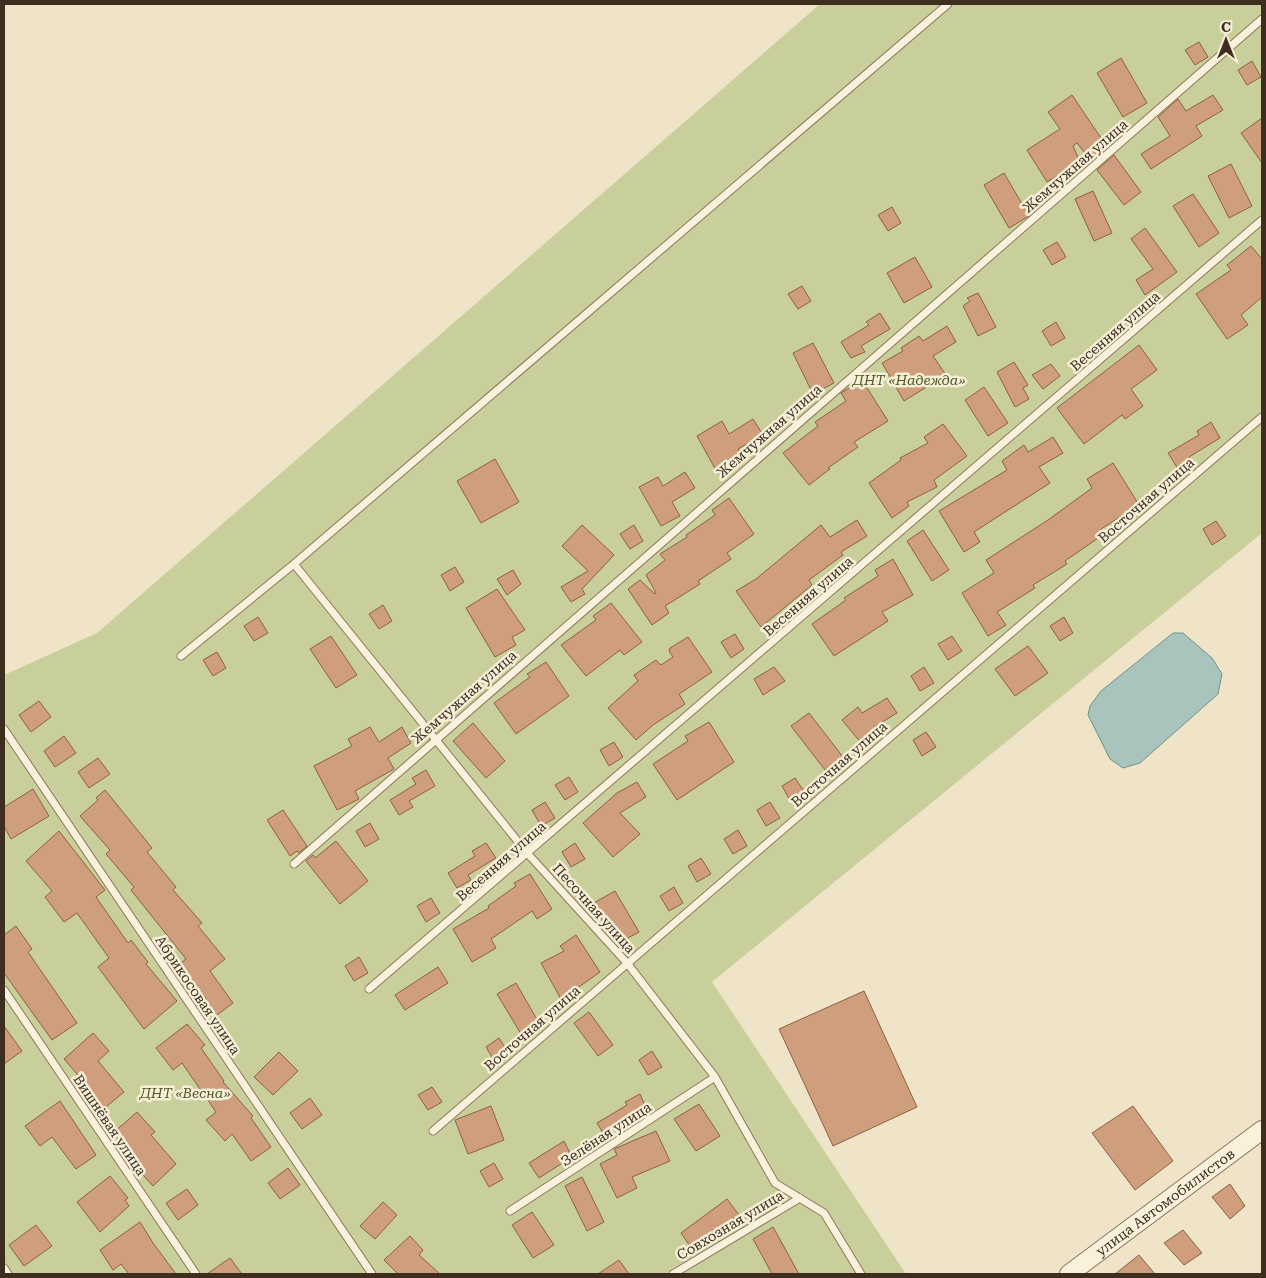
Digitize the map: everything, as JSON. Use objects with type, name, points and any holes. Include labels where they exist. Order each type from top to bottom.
[{"type":"street","name":"улица Автомобилистов","points":[[1069,1274],[1262,1130]]},
{"type":"lane","points":[[180,656],[294,564],[948,4]]},
{"type":"lane","name":"Жемчужная улица","points":[[294,864],[436,738],[1262,19]]},
{"type":"lane","name":"Весенняя улица","points":[[369,989],[1262,220]]},
{"type":"lane","name":"Восточная улица","points":[[433,1131],[1262,417]]},
{"type":"lane","name":"Песочная улица","points":[[294,564],[528,854],[627,963],[715,1077],[775,1183],[824,1213],[861,1274]]},
{"type":"lane","name":"Абрикосовая улица","points":[[4,729],[372,1274]]},
{"type":"lane","name":"Вишнёвая улица","points":[[4,990],[196,1274]]},
{"type":"lane","name":"Зелёная улица","points":[[510,1211],[715,1077]]},
{"type":"lane","name":"Совхозная улица","points":[[673,1274],[800,1198]]},
{"type":"lane","points":[[4,1268],[8,1274]]},
{"type":"green space","name":"ДНТ «Надежда»","points":[[820,4],[1262,4],[1262,533],[712,982],[906,1274],[4,1274],[4,675],[97,633]]},
{"type":"water","points":[[1173,633],[1183,633],[1212,658],[1222,674],[1218,694],[1140,763],[1123,768],[1110,759],[1088,715],[1090,706],[1101,691]]},
{"type":"building","points":[[1199,42],[1208,57],[1195,65],[1185,50]]},
{"type":"building","points":[[1121,58],[1147,103],[1123,117],[1097,73]]},
{"type":"building","points":[[1252,61],[1261,77],[1247,85],[1238,70]]},
{"type":"building","points":[[1072,95],[1107,147],[1091,161],[1077,143],[1073,146],[1080,162],[1047,182],[1027,150],[1060,129],[1048,112]]},
{"type":"building","points":[[1213,95],[1223,110],[1196,126],[1202,136],[1151,169],[1141,154],[1170,136],[1158,117],[1178,99],[1186,111]]},
{"type":"building","points":[[1262,118],[1262,163],[1241,133]]},
{"type":"building","points":[[1114,155],[1141,192],[1124,205],[1097,170]]},
{"type":"building","points":[[1231,164],[1252,206],[1229,218],[1208,176]]},
{"type":"building","points":[[1004,173],[1029,216],[1009,228],[984,185]]},
{"type":"building","points":[[1093,191],[1112,233],[1094,241],[1075,199]]},
{"type":"building","points":[[1193,194],[1219,233],[1199,247],[1173,206]]},
{"type":"building","points":[[892,207],[901,223],[888,231],[878,215]]},
{"type":"building","points":[[1145,228],[1177,272],[1145,295],[1136,280],[1153,269],[1131,239]]},
{"type":"building","points":[[1057,242],[1066,257],[1052,265],[1043,250]]},
{"type":"building","points":[[1251,246],[1262,259],[1262,297],[1241,315],[1248,325],[1227,339],[1196,294],[1231,270],[1227,265]]},
{"type":"building","points":[[915,257],[932,287],[904,303],[887,273]]},
{"type":"building","points":[[802,286],[811,301],[798,309],[788,294]]},
{"type":"building","points":[[978,293],[996,327],[978,336],[963,306],[970,301],[967,298]]},
{"type":"building","points":[[880,313],[890,329],[861,346],[865,352],[851,358],[841,342],[869,325],[866,322]]},
{"type":"building","points":[[1056,322],[1065,338],[1051,346],[1042,331]]},
{"type":"building","points":[[947,326],[956,342],[933,356],[946,375],[904,401],[882,363],[903,351],[901,348],[919,336],[923,341]]},
{"type":"building","points":[[813,343],[834,383],[813,394],[793,353]]},
{"type":"building","points":[[1139,345],[1157,370],[1131,389],[1143,406],[1125,419],[1122,415],[1084,444],[1057,408]]},
{"type":"building","points":[[1014,362],[1028,385],[1023,388],[1029,399],[1015,407],[997,372]]},
{"type":"building","points":[[1051,364],[1060,376],[1043,389],[1032,375]]},
{"type":"building","points":[[862,380],[888,421],[854,442],[858,447],[828,468],[830,469],[809,485],[783,453],[818,426],[815,422],[846,401],[841,393]]},
{"type":"building","points":[[984,387],[1008,423],[988,436],[965,400]]},
{"type":"building","points":[[753,419],[763,435],[738,449],[744,459],[718,474],[697,436],[722,421],[729,434]]},
{"type":"building","points":[[1211,422],[1220,438],[1189,457],[1192,460],[1178,469],[1168,453],[1199,435],[1197,431]]},
{"type":"building","points":[[943,424],[967,456],[934,480],[937,487],[907,502],[909,506],[892,518],[869,483],[901,460],[900,458],[928,443],[924,437]]},
{"type":"building","points":[[1053,437],[1063,453],[1039,467],[1050,483],[974,532],[980,542],[964,552],[939,511],[1007,470],[1002,461],[1024,445],[1028,452]]},
{"type":"building","points":[[495,459],[519,502],[481,523],[457,481]]},
{"type":"building","points":[[1113,463],[1139,505],[1101,529],[1104,534],[1065,561],[1067,564],[1033,585],[1035,588],[997,612],[1006,625],[988,636],[962,593],[994,573],[986,560],[1048,520],[1092,488],[1087,479]]},
{"type":"building","points":[[685,472],[695,488],[672,502],[680,516],[661,526],[639,487],[658,477],[663,486]]},
{"type":"building","points":[[729,498],[754,534],[727,553],[731,559],[698,581],[700,584],[665,606],[669,613],[652,625],[628,589],[640,580],[655,594],[646,575],[665,560],[660,554],[687,537],[686,535],[715,515],[712,510]]},
{"type":"building","points":[[857,520],[867,536],[841,552],[843,555],[809,580],[812,585],[761,627],[736,591],[756,579],[821,525],[830,537]]},
{"type":"building","points":[[1216,521],[1226,536],[1212,545],[1203,529]]},
{"type":"building","points":[[582,525],[614,555],[582,589],[585,594],[571,602],[561,587],[588,571],[562,546]]},
{"type":"building","points":[[634,525],[643,541],[630,549],[620,534]]},
{"type":"building","points":[[923,530],[949,570],[932,581],[907,541]]},
{"type":"building","points":[[893,559],[913,595],[882,612],[888,621],[834,656],[812,624],[846,600],[844,598],[878,576],[875,570]]},
{"type":"building","points":[[455,567],[464,582],[450,591],[441,575]]},
{"type":"building","points":[[513,570],[521,584],[507,595],[497,579]]},
{"type":"building","points":[[497,589],[525,630],[512,637],[516,645],[495,657],[466,608]]},
{"type":"building","points":[[611,603],[642,642],[624,655],[620,650],[586,676],[561,645],[596,620],[593,616]]},
{"type":"building","points":[[383,605],[392,621],[379,629],[369,614]]},
{"type":"building","points":[[258,617],[268,633],[254,641],[244,626]]},
{"type":"building","points":[[1064,617],[1073,633],[1060,641],[1050,626]]},
{"type":"building","points":[[735,634],[744,649],[731,658],[721,642]]},
{"type":"building","points":[[331,636],[357,675],[336,688],[310,649]]},
{"type":"building","points":[[952,636],[962,651],[948,660],[938,644]]},
{"type":"building","points":[[688,637],[712,672],[679,694],[685,704],[653,725],[636,740],[608,708],[638,681],[634,675],[656,660],[661,665],[673,657],[669,651],[670,648]]},
{"type":"building","points":[[1028,646],[1048,673],[1015,696],[995,669]]},
{"type":"building","points":[[217,652],[226,668],[213,676],[203,660]]},
{"type":"building","points":[[546,662],[569,696],[516,734],[494,703],[530,677],[527,674]]},
{"type":"building","points":[[774,667],[785,681],[763,695],[754,679]]},
{"type":"building","points":[[924,667],[934,683],[920,691],[911,676]]},
{"type":"building","points":[[887,698],[897,713],[874,727],[877,731],[862,744],[842,720],[858,707],[862,713]]},
{"type":"building","points":[[39,701],[51,717],[31,732],[19,715]]},
{"type":"building","points":[[809,713],[843,757],[825,770],[791,726]]},
{"type":"building","points":[[709,722],[734,762],[677,800],[653,764],[688,741],[685,736]]},
{"type":"building","points":[[473,723],[505,761],[486,778],[453,741]]},
{"type":"building","points":[[370,727],[379,742],[402,727],[411,743],[388,758],[394,769],[355,791],[359,799],[337,810],[314,766],[352,746],[348,739]]},
{"type":"building","points":[[926,732],[936,747],[922,756],[913,740]]},
{"type":"building","points":[[64,736],[76,753],[55,767],[44,751]]},
{"type":"building","points":[[614,742],[623,757],[609,766],[600,750]]},
{"type":"building","points":[[98,758],[110,774],[89,788],[78,772]]},
{"type":"building","points":[[426,770],[435,786],[409,801],[413,807],[399,815],[390,800],[416,784],[412,778]]},
{"type":"building","points":[[569,777],[578,792],[565,800],[555,785]]},
{"type":"building","points":[[795,778],[805,793],[791,802],[782,786]]},
{"type":"building","points":[[637,782],[646,797],[620,813],[640,834],[613,857],[583,823],[617,793]]},
{"type":"building","points":[[33,789],[49,816],[11,839],[4,826],[4,807]]},
{"type":"building","points":[[105,790],[152,848],[147,852],[176,887],[173,890],[202,923],[198,926],[225,959],[210,971],[233,1003],[213,1018],[201,1001],[206,998],[178,965],[186,959],[131,890],[134,887],[106,854],[110,850],[80,816],[98,800],[96,798]]},
{"type":"building","points":[[545,802],[555,818],[541,826],[532,810]]},
{"type":"building","points":[[770,802],[780,818],[766,826],[757,810]]},
{"type":"building","points":[[283,810],[307,846],[299,853],[297,851],[290,856],[267,820]]},
{"type":"building","points":[[370,823],[379,839],[365,847],[356,831]]},
{"type":"building","points":[[738,830],[747,846],[733,854],[724,839]]},
{"type":"building","points":[[59,831],[105,890],[96,897],[128,943],[131,940],[148,962],[146,964],[177,1001],[144,1029],[98,967],[109,958],[77,913],[64,922],[45,897],[52,891],[26,861]]},
{"type":"building","points":[[336,841],[368,881],[340,904],[306,861],[313,855],[315,858]]},
{"type":"building","points":[[486,843],[496,858],[468,875],[471,880],[457,888],[448,873],[475,856],[472,851]]},
{"type":"building","points":[[575,843],[585,859],[571,867],[562,852]]},
{"type":"building","points":[[701,858],[711,874],[697,882],[688,866]]},
{"type":"building","points":[[530,874],[552,909],[537,919],[532,911],[491,939],[496,948],[472,962],[453,929],[489,908],[488,906],[516,886],[514,883]]},
{"type":"building","points":[[674,887],[683,903],[669,911],[660,896]]},
{"type":"building","points":[[615,891],[639,932],[617,944],[592,904]]},
{"type":"building","points":[[431,898],[440,913],[426,922],[417,906]]},
{"type":"building","points":[[16,926],[32,949],[28,952],[77,1023],[52,1040],[4,973],[4,935]]},
{"type":"building","points":[[576,935],[600,972],[576,989],[578,993],[562,1001],[541,963],[564,951],[560,946]]},
{"type":"building","points":[[359,957],[368,973],[354,981],[345,966]]},
{"type":"building","points":[[438,967],[448,983],[405,1010],[395,995]]},
{"type":"building","points":[[516,983],[539,1023],[521,1034],[497,994]]},
{"type":"building","points":[[864,991],[917,1107],[833,1146],[779,1029]]},
{"type":"building","points":[[589,1012],[613,1045],[598,1056],[574,1023]]},
{"type":"building","points":[[187,1024],[205,1045],[201,1048],[223,1082],[253,1116],[251,1118],[271,1147],[251,1161],[232,1134],[225,1141],[206,1120],[216,1112],[182,1063],[173,1070],[156,1048]]},
{"type":"building","points":[[4,1026],[22,1051],[4,1064]]},
{"type":"building","points":[[93,1033],[109,1051],[98,1061],[124,1092],[101,1111],[86,1093],[90,1089],[64,1059]]},
{"type":"building","points":[[499,1038],[509,1054],[495,1062],[486,1047]]},
{"type":"building","points":[[652,1051],[662,1067],[648,1075],[639,1060]]},
{"type":"building","points":[[279,1052],[298,1071],[273,1095],[254,1077]]},
{"type":"building","points":[[432,1087],[442,1102],[428,1110],[418,1095]]},
{"type":"building","points":[[640,1094],[647,1110],[604,1135],[597,1123],[627,1105],[625,1102]]},
{"type":"building","points":[[310,1098],[322,1115],[302,1129],[290,1113]]},
{"type":"building","points":[[60,1101],[96,1155],[76,1169],[52,1137],[40,1146],[25,1126]]},
{"type":"building","points":[[699,1104],[720,1136],[696,1151],[674,1119]]},
{"type":"building","points":[[491,1106],[504,1140],[468,1154],[455,1120]]},
{"type":"building","points":[[1133,1106],[1173,1161],[1135,1190],[1092,1133]]},
{"type":"building","points":[[137,1112],[155,1132],[151,1135],[176,1164],[153,1186],[134,1165],[139,1162],[113,1133]]},
{"type":"building","points":[[656,1131],[670,1161],[632,1177],[637,1188],[617,1198],[600,1164],[617,1155],[614,1149]]},
{"type":"building","points":[[564,1141],[572,1157],[539,1178],[529,1163]]},
{"type":"building","points":[[494,1163],[503,1179],[489,1187],[480,1171]]},
{"type":"building","points":[[288,1168],[300,1185],[280,1199],[268,1183]]},
{"type":"building","points":[[110,1176],[128,1198],[125,1200],[129,1206],[100,1232],[77,1202]]},
{"type":"building","points":[[582,1177],[604,1222],[587,1231],[565,1186]]},
{"type":"building","points":[[1230,1184],[1245,1206],[1230,1219],[1212,1197]]},
{"type":"building","points":[[187,1189],[198,1205],[178,1220],[166,1203]]},
{"type":"building","points":[[727,1199],[739,1215],[692,1249],[681,1233]]},
{"type":"building","points":[[383,1202],[397,1215],[375,1239],[360,1226]]},
{"type":"building","points":[[532,1212],[554,1245],[533,1258],[512,1225]]},
{"type":"building","points":[[140,1222],[176,1274],[129,1274],[121,1264],[113,1270],[100,1250]]},
{"type":"building","points":[[36,1225],[52,1246],[24,1266],[9,1245]]},
{"type":"building","points":[[773,1227],[799,1274],[772,1274],[753,1239]]},
{"type":"building","points":[[1183,1230],[1202,1253],[1184,1265],[1164,1243]]},
{"type":"building","points":[[410,1236],[423,1250],[419,1255],[440,1274],[398,1274],[384,1260]]},
{"type":"building","points":[[1139,1255],[1155,1274],[1115,1274]]},
{"type":"building","points":[[230,1258],[242,1274],[207,1274]]},
{"type":"building","points":[[619,1260],[629,1274],[598,1274]]},
{"type":"park label","name":"ДНТ «Весна»","points":[[185,1093]]}]
